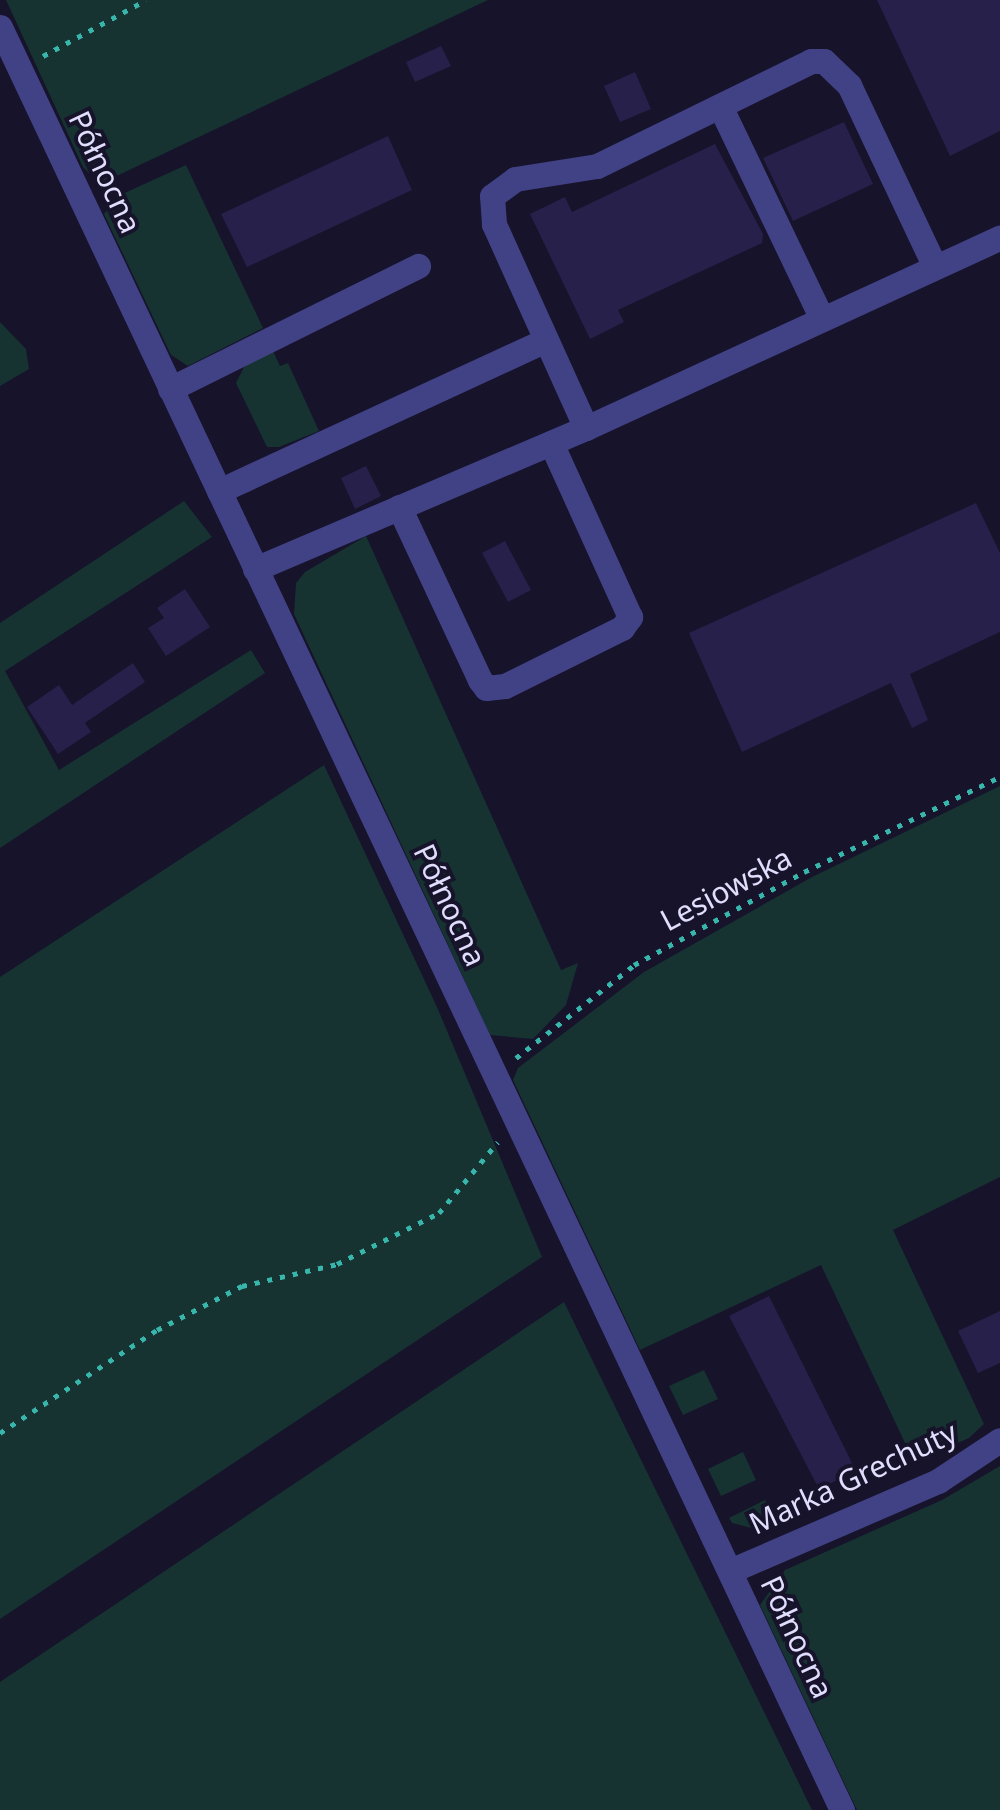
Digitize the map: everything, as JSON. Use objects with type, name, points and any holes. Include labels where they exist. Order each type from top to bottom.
[{"type":"street","name":"Północna","points":[[0,27],[842,1810]]},
{"type":"street","points":[[586,428],[494,224],[492,196],[535,173],[597,166],[824,61],[849,85],[935,267]]},
{"type":"street","points":[[720,106],[822,320]]},
{"type":"street","points":[[255,569],[586,428],[1000,238]]},
{"type":"street","points":[[170,388],[418,266]]},
{"type":"street","points":[[219,491],[546,340]]},
{"type":"street","points":[[400,507],[480,680],[486,688],[506,686],[622,628],[630,618],[551,443]]},
{"type":"street","name":"Marka Grechuty","points":[[730,1571],[938,1482],[1000,1440]]},
{"type":"path","points":[[16,58],[50,55],[146,0]]},
{"type":"path","name":"Lesiowska","points":[[492,1072],[528,1052],[650,956],[1000,777]]},
{"type":"path","points":[[0,1433],[157,1330],[242,1286],[338,1264],[439,1213],[516,1120]]},
{"type":"green space","points":[[6,0],[488,0],[108,180],[96,180],[83,167]]},
{"type":"green space","points":[[186,165],[263,328],[188,366],[171,355],[104,214],[118,196]]},
{"type":"green space","points":[[0,322],[26,349],[29,369],[0,386]]},
{"type":"green space","points":[[273,351],[280,366],[288,363],[319,431],[279,447],[267,447],[236,383],[245,365]]},
{"type":"green space","points":[[184,501],[212,537],[5,671],[59,770],[251,650],[265,673],[0,848],[0,623]]},
{"type":"green space","points":[[366,536],[561,970],[578,963],[566,1005],[533,1039],[490,1035],[294,614],[296,583],[305,572]]},
{"type":"green space","points":[[324,765],[437,1007],[542,1257],[0,1619],[0,977]]},
{"type":"green space","points":[[1000,786],[1000,1177],[893,1230],[984,1424],[969,1438],[914,1462],[821,1265],[640,1350],[513,1080],[518,1068],[644,972],[812,877]]},
{"type":"green space","points":[[564,1302],[812,1810],[0,1810],[0,1682]]},
{"type":"green space","points":[[704,1370],[718,1399],[683,1415],[669,1386]]},
{"type":"green space","points":[[743,1452],[756,1480],[721,1496],[708,1469]]},
{"type":"green space","points":[[1000,1466],[1000,1810],[857,1810],[760,1605],[785,1570],[942,1500]]},
{"type":"green space","points":[[765,1500],[778,1526],[767,1532],[732,1523],[729,1518]]},
{"type":"building","points":[[877,0],[1000,0],[1000,131],[950,156]]},
{"type":"building","points":[[441,46],[451,66],[415,82],[406,62]]},
{"type":"building","points":[[635,72],[651,109],[620,122],[604,86]]},
{"type":"building","points":[[844,122],[873,184],[793,221],[763,158]]},
{"type":"building","points":[[388,136],[412,190],[247,267],[221,214]]},
{"type":"building","points":[[715,144],[763,234],[762,243],[618,310],[624,322],[590,339],[530,214],[565,197],[572,212]]},
{"type":"building","points":[[366,466],[381,496],[355,509],[341,478]]},
{"type":"building","points":[[976,503],[1000,553],[1000,632],[910,674],[928,720],[912,728],[891,683],[742,752],[689,633]]},
{"type":"building","points":[[505,541],[531,590],[508,602],[482,553]]},
{"type":"building","points":[[185,589],[210,627],[166,656],[148,628],[164,618],[157,608]]},
{"type":"building","points":[[133,663],[145,682],[85,723],[91,732],[58,754],[27,707],[59,685],[72,705]]},
{"type":"building","points":[[769,1296],[856,1471],[819,1489],[729,1316]]},
{"type":"building","points":[[1000,1311],[1000,1363],[978,1373],[958,1331]]}]
